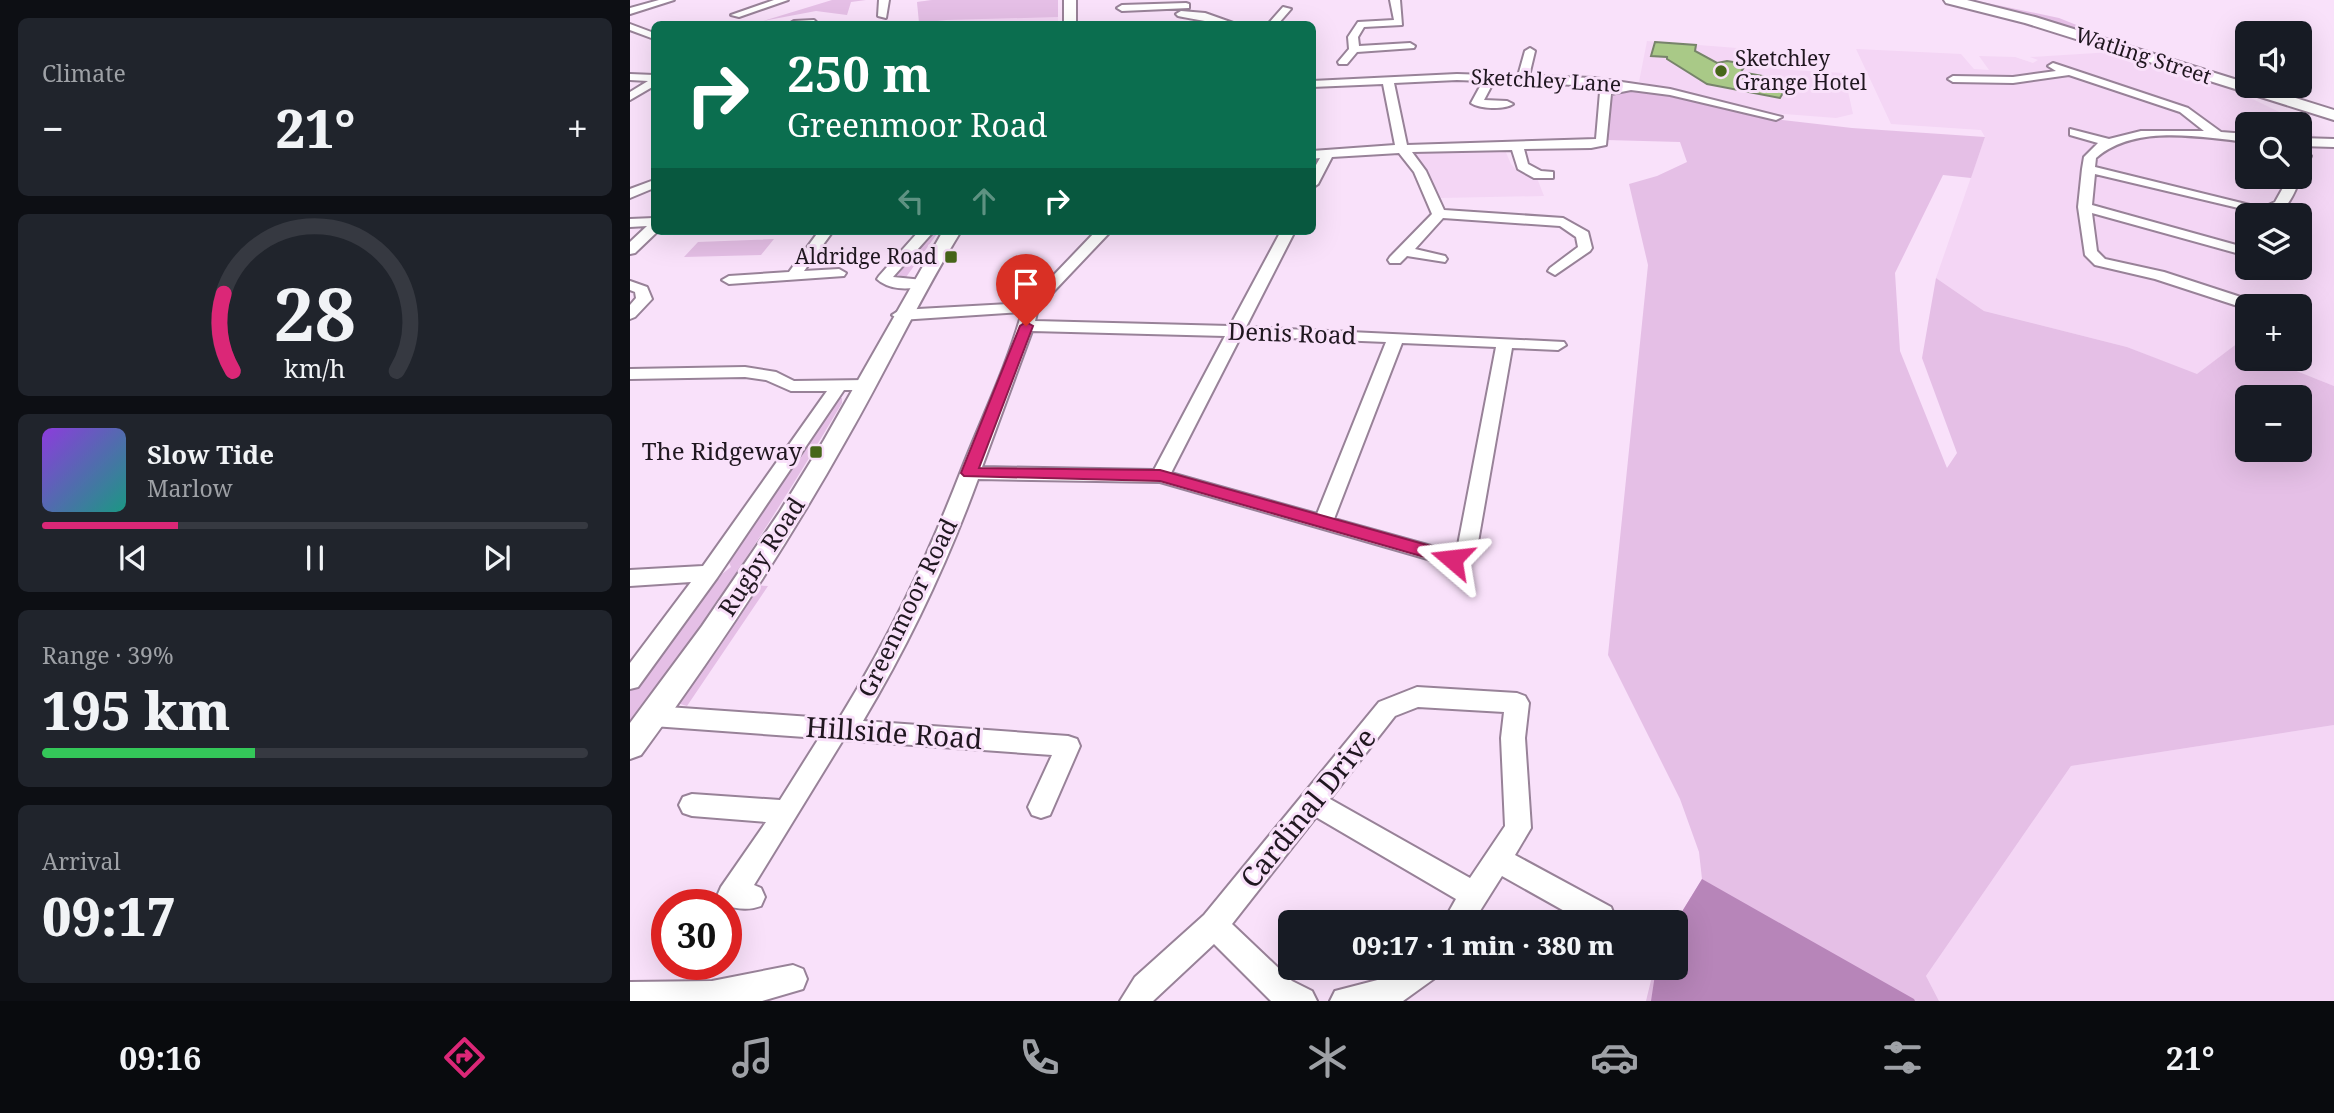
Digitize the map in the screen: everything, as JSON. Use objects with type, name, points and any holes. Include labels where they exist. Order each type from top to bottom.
[{"type":"highway","name":"Watling Street","points":[[1951,0],[2030,20],[2334,115]]},
{"type":"main road","points":[[1070,0],[1070,21]]},
{"type":"main road","name":"Rugby Road","points":[[630,746],[691,666],[754,571],[866,385],[900,315],[949,235]]},
{"type":"street","points":[[630,11],[669,0]]},
{"type":"street","points":[[757,0],[771,4]]},
{"type":"street","points":[[736,15],[783,0]]},
{"type":"street","points":[[883,16],[884,0]]},
{"type":"street","points":[[1343,62],[1354,49],[1353,37],[1361,24],[1399,23],[1395,0]]},
{"type":"street","points":[[1174,21],[1186,7]]},
{"type":"street","points":[[1122,8],[1186,7],[1221,21]]},
{"type":"street","points":[[1276,21],[1286,9]]},
{"type":"street","points":[[630,27],[651,35]]},
{"type":"street","points":[[1354,49],[1410,47]]},
{"type":"street","points":[[1523,79],[1530,51]]},
{"type":"street","points":[[2053,66],[2184,110],[2197,117],[2219,136]]},
{"type":"street","points":[[1983,71],[1992,80]]},
{"type":"street","points":[[1953,79],[2033,79],[2056,72],[2070,72]]},
{"type":"street","points":[[630,77],[651,80]]},
{"type":"street","name":"Sketchley Lane","points":[[1316,84],[1433,77],[1594,81],[1635,86],[1776,117]]},
{"type":"street","points":[[1477,103],[1490,78]]},
{"type":"street","points":[[1388,80],[1402,148],[1420,172],[1439,214]]},
{"type":"street","points":[[1594,81],[1606,92]]},
{"type":"street","points":[[630,97],[651,82]]},
{"type":"street","points":[[1606,92],[1635,86]]},
{"type":"street","points":[[1319,154],[1402,148],[1602,142],[1606,92]]},
{"type":"street","points":[[1464,102],[1507,104]]},
{"type":"street","points":[[2074,132],[2107,142]]},
{"type":"street","points":[[2235,137],[2139,135],[2107,142],[2090,157],[2085,207],[2090,252],[2100,262],[2159,275],[2235,300]]},
{"type":"street","points":[[2312,142],[2334,143]]},
{"type":"street","points":[[1517,146],[1522,166],[1539,175],[1548,174]]},
{"type":"street","points":[[1316,177],[1325,160],[1319,154]]},
{"type":"street","points":[[2088,169],[2263,212],[2274,211],[2280,207],[2289,189]]},
{"type":"street","points":[[630,194],[651,185]]},
{"type":"street","points":[[2085,207],[2235,249]]},
{"type":"street","points":[[1439,214],[1430,227],[1399,256],[1440,259]]},
{"type":"street","points":[[1439,214],[1563,222],[1583,235],[1585,248],[1555,271]]},
{"type":"street","points":[[630,223],[651,224]]},
{"type":"street","points":[[630,250],[651,227]]},
{"type":"street","points":[[793,276],[823,235]]},
{"type":"street","points":[[918,284],[898,284],[884,279],[923,235]]},
{"type":"street","name":"Greenmoor Road","points":[[751,897],[731,897],[883,669],[923,589],[950,528],[1031,307],[1100,235]]},
{"type":"street","points":[[1160,476],[1286,235]]},
{"type":"street","points":[[729,280],[839,273]]},
{"type":"street","points":[[630,285],[642,290],[644,299],[630,314]]},
{"type":"street","points":[[900,315],[1031,307]]},
{"type":"street","name":"Denis Road","points":[[1026,326],[1234,331],[1558,345]]},
{"type":"street","points":[[1324,520],[1396,338]]},
{"type":"street","points":[[969,473],[1160,476],[1324,520],[1452,559],[1467,548],[1505,342]]},
{"type":"street","points":[[630,374],[745,372],[769,376],[791,386],[866,385]]},
{"type":"street","points":[[630,680],[710,573],[839,386]]},
{"type":"street","points":[[630,578],[710,573]]},
{"type":"street","name":"Cardinal Drive","points":[[1135,1001],[1145,987],[1214,925],[1387,709],[1418,697],[1517,703],[1513,738],[1518,828],[1499,860]]},
{"type":"street","name":"Hillside Road","points":[[653,716],[1068,746],[1041,807]]},
{"type":"street","points":[[1314,802],[1474,895]]},
{"type":"street","points":[[692,805],[787,812]]},
{"type":"street","points":[[1465,910],[1499,860],[1588,910]]},
{"type":"street","points":[[1214,925],[1282,990],[1302,1001]]},
{"type":"street","points":[[630,997],[668,1001],[746,992],[793,979]]},
{"type":"street","points":[[1345,1001],[1397,995],[1413,980]]},
{"type":"shaded area","points":[[832,0],[866,0],[851,2],[847,15],[816,11],[763,21]]},
{"type":"shaded area","points":[[1058,0],[1058,21],[920,21],[917,2]]},
{"type":"shaded area","points":[[1058,0],[1058,17],[919,21],[917,2]]},
{"type":"shaded area","points":[[1973,0],[2059,18],[2114,40],[2188,63],[2183,64]]},
{"type":"shaded area","points":[[1647,41],[1750,49],[1775,69],[1844,73],[1853,114],[1836,118],[1772,113],[1639,82]]},
{"type":"shaded area","points":[[1856,49],[1961,54],[1974,69],[1989,70],[1979,56],[2015,57],[2033,63],[2038,60],[2030,57],[2112,52],[2232,89],[2235,90],[2235,98],[2251,98],[2279,112],[2235,112],[2235,189],[2312,189],[2312,133],[2334,149],[2334,386],[2296,371],[2312,371],[2312,294],[2235,294],[2235,345],[2197,375],[2127,347],[1984,311],[1936,278],[1985,137],[1981,130],[1891,124]]},
{"type":"shaded area","points":[[1634,89],[1774,119],[1852,128],[1985,137],[1971,178],[1943,175],[1895,273],[1900,351],[1947,468],[1957,453],[1922,358],[1936,278],[1984,311],[2127,347],[2197,374],[2235,345],[2235,371],[2296,371],[2334,386],[2334,725],[2071,766],[1926,976],[1939,1001],[1646,1001],[1651,980],[1688,980],[1688,910],[1683,910],[1702,879],[1699,852],[1680,799],[1608,655],[1648,265],[1629,184],[1657,176],[1687,162],[1680,142],[1607,140],[1605,129],[1609,105],[1614,94]]},
{"type":"shaded area","points":[[1504,148],[1518,172],[1537,178],[1544,196],[1440,198],[1431,189],[1413,152]]},
{"type":"shaded area","points":[[924,235],[936,235],[904,280],[888,275]]},
{"type":"shaded area","points":[[774,239],[761,255],[684,257],[698,242]]},
{"type":"shaded area","points":[[837,397],[842,398],[842,403],[767,526],[687,645],[630,722],[630,690],[709,584],[731,567],[728,560]]},
{"type":"shaded area","points":[[752,585],[768,586],[687,706],[677,703]]},
{"type":"shaded area","points":[[2334,725],[2334,1001],[1939,1001],[1926,976],[2071,766]]},
{"type":"shaded area","points":[[1702,879],[1915,1001],[1651,1001],[1654,980],[1688,980],[1688,910],[1683,910]]},
{"type":"building","name":"Sketchley Grange Hotel","points":[[1655,42],[1696,45],[1695,51],[1717,63],[1727,61],[1746,64],[1741,72],[1790,81],[1780,98],[1707,84],[1667,57],[1651,56]]},
{"type":"place","name":"Sketchley Grange Hotel","points":[[1721,71]]},
{"type":"place","name":"Aldridge Road","points":[[951,257]]},
{"type":"place","name":"The Ridgeway","points":[[816,452]]},
{"type":"route","points":[[1026,326],[969,473],[1160,476],[1191,482],[1452,559]]}]
